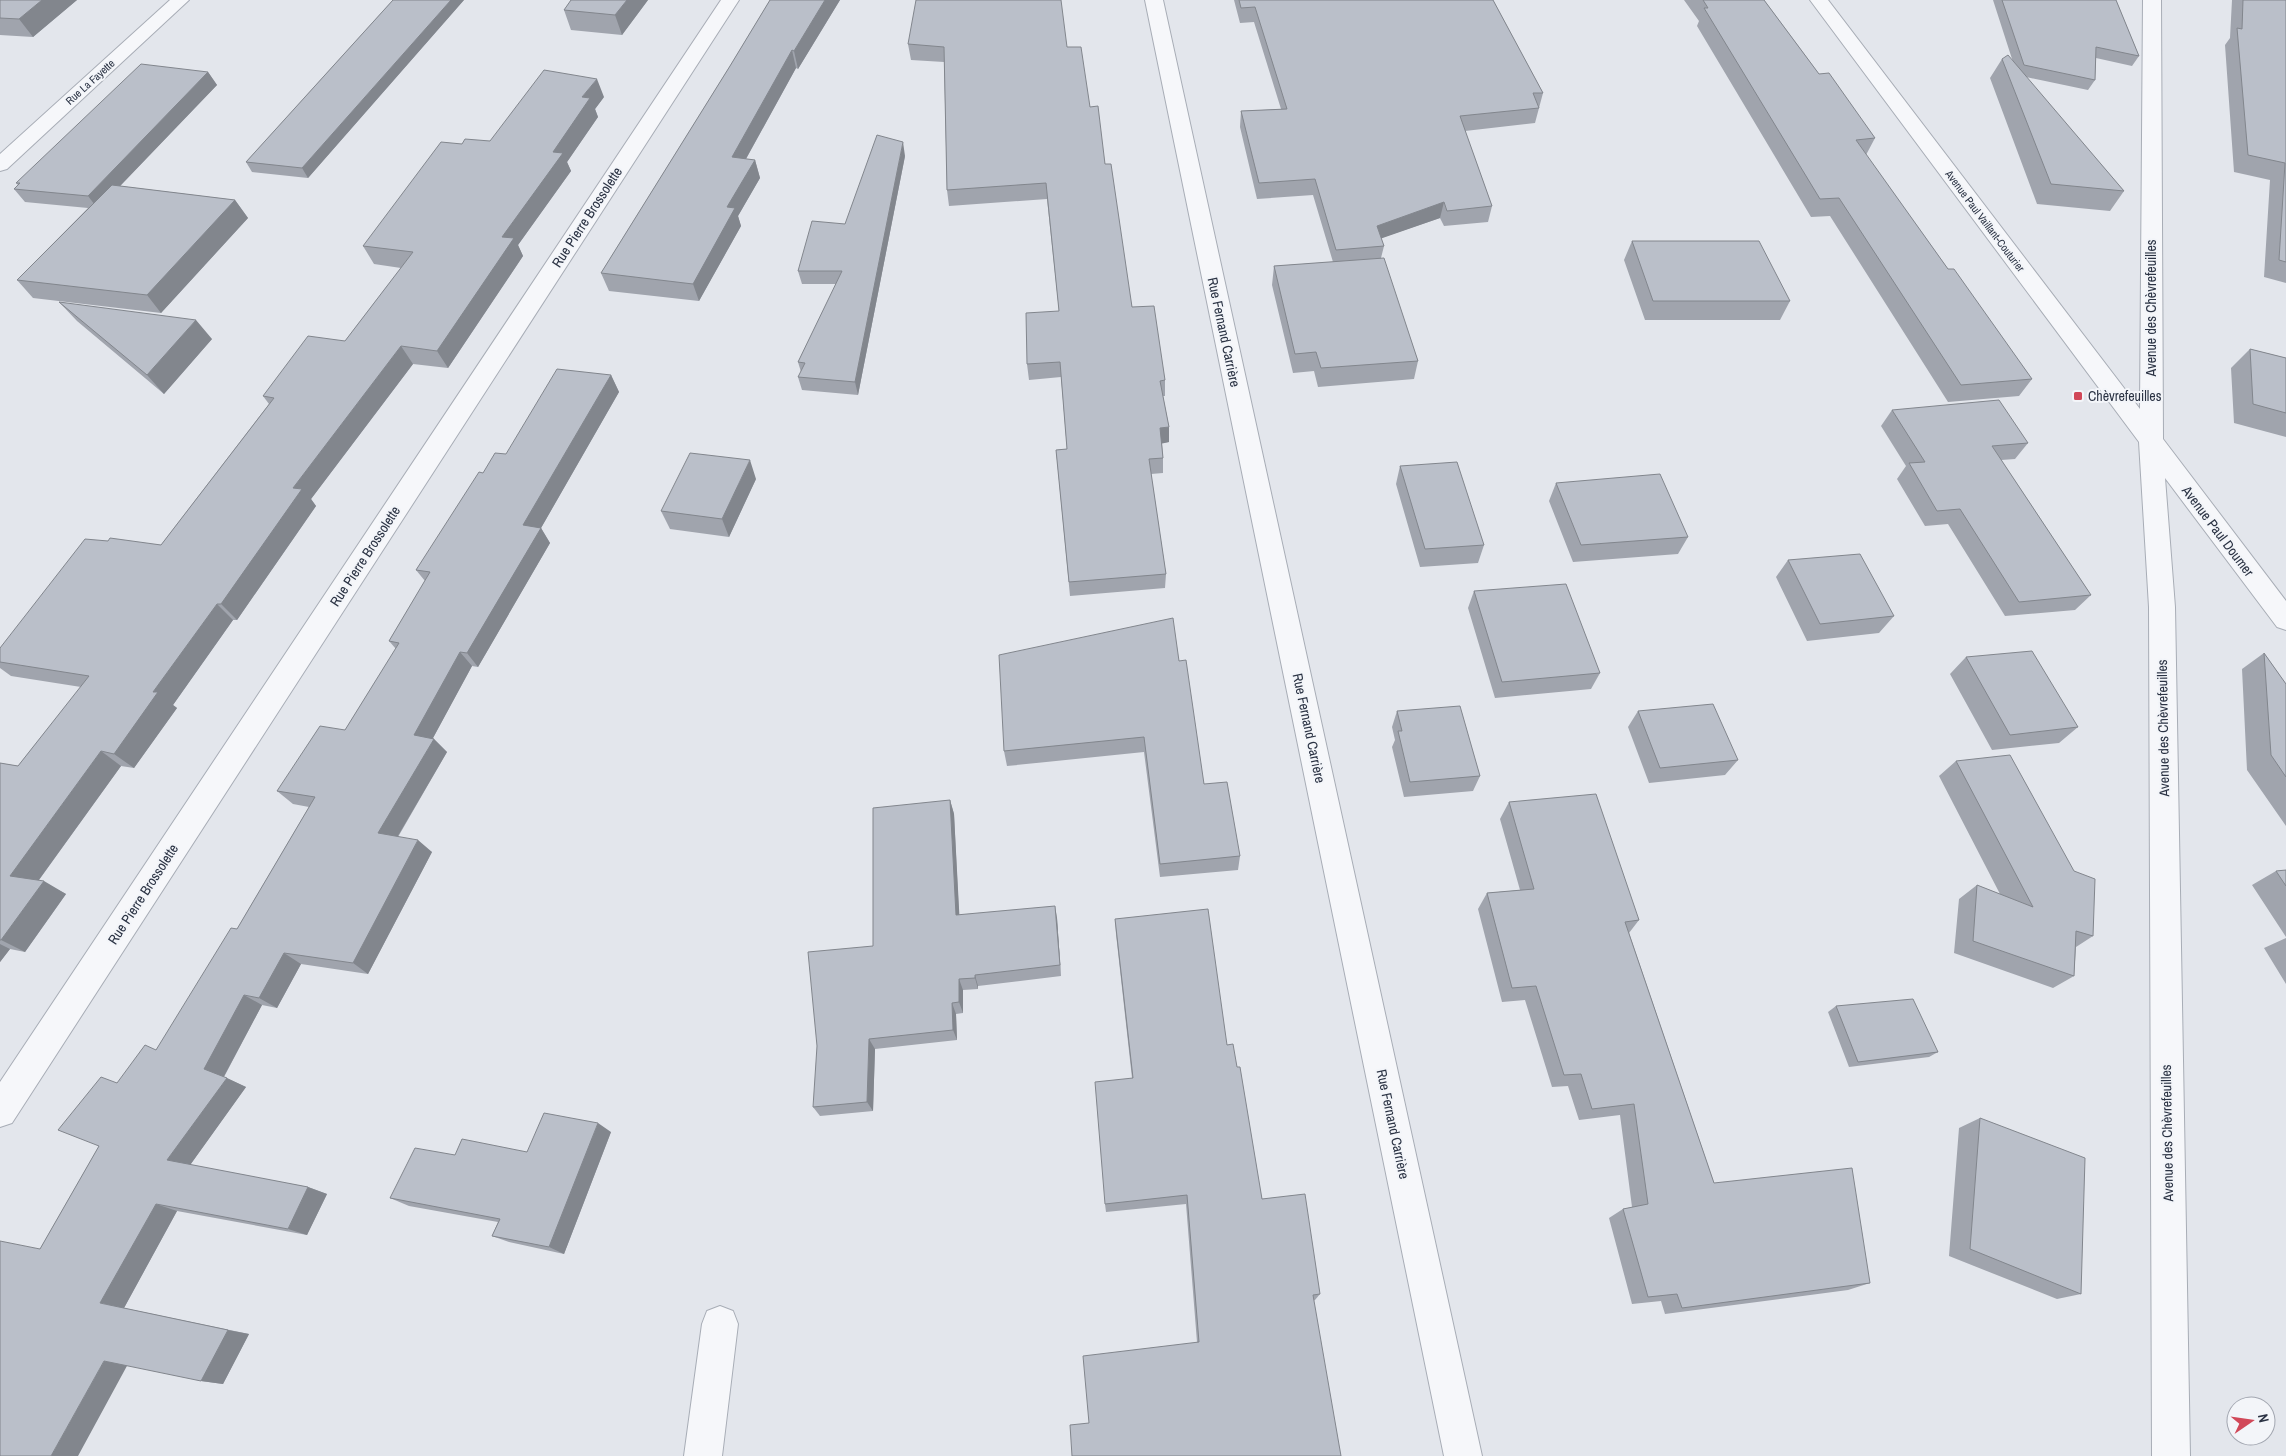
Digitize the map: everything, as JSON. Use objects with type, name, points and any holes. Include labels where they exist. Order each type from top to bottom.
[{"type":"street","name":"Rue La Fayette","points":[[0,165],[180,0]]},
{"type":"street","name":"Rue Pierre Brossolette","points":[[0,1111],[730,0]]},
{"type":"street","name":"Rue Fernand Carrière","points":[[1154,0],[1463,1456]]},
{"type":"street","name":"Avenue Paul Vaillant-Couturier","points":[[1819,0],[2151,442]]},
{"type":"street","name":"Avenue des Chèvrefeuilles","points":[[2152,0],[2151,442],[2162,606],[2171,1456]]},
{"type":"street","name":"Avenue Paul Doumer","points":[[2151,442],[2286,620]]},
{"type":"street","points":[[703,1456],[720,1324]]},
{"type":"building","points":[[0,0],[42,0],[19,19],[0,18]]},
{"type":"building","points":[[393,0],[451,0],[302,168],[246,162]]},
{"type":"building","points":[[571,0],[627,0],[615,15],[564,10]]},
{"type":"building","points":[[770,0],[825,0],[794,51],[792,50],[732,157],[755,160],[727,207],[735,208],[693,284],[601,273],[730,66]]},
{"type":"building","points":[[916,0],[1061,0],[1067,47],[1081,47],[1090,107],[1098,106],[1105,164],[1111,164],[1132,307],[1154,306],[1165,380],[1160,381],[1169,427],[1160,428],[1163,458],[1149,459],[1166,574],[1069,582],[1056,450],[1067,449],[1060,362],[1027,364],[1026,313],[1059,311],[1046,183],[947,190],[944,47],[908,44]]},
{"type":"building","points":[[1239,0],[1493,0],[1543,93],[1533,93],[1539,108],[1460,116],[1492,206],[1447,211],[1444,202],[1377,226],[1384,246],[1336,250],[1315,179],[1259,183],[1241,111],[1287,109],[1255,7],[1241,8]]},
{"type":"building","points":[[1703,0],[1764,0],[1819,74],[1829,73],[1875,138],[1856,140],[1948,269],[1954,269],[2032,379],[1961,385],[1839,198],[1820,199],[1704,8],[1708,8]]},
{"type":"building","points":[[2002,0],[2116,0],[2139,56],[2096,47],[2095,80],[2024,65]]},
{"type":"building","points":[[2243,0],[2286,0],[2286,262],[2279,260],[2285,163],[2248,155],[2237,28],[2242,29]]},
{"type":"building","points":[[2008,55],[2124,191],[2051,184],[2002,59]]},
{"type":"building","points":[[141,64],[208,72],[88,196],[14,189],[20,183],[16,183]]},
{"type":"building","points":[[544,70],[597,79],[582,97],[590,98],[553,152],[563,153],[502,237],[514,238],[437,351],[401,346],[293,488],[302,489],[221,604],[217,604],[153,692],[158,692],[114,754],[101,751],[10,876],[44,881],[0,940],[0,763],[18,766],[89,676],[0,662],[0,648],[85,539],[108,541],[110,538],[161,545],[274,398],[263,396],[308,336],[345,341],[413,252],[363,246],[441,142],[462,144],[465,139],[490,141]]},
{"type":"building","points":[[877,135],[903,142],[855,382],[798,377],[805,363],[798,362],[842,271],[798,271],[812,221],[845,224]]},
{"type":"building","points":[[112,185],[235,200],[147,295],[17,280]]},
{"type":"building","points":[[1632,241],[1759,241],[1790,301],[1653,301]]},
{"type":"building","points":[[1384,258],[1418,361],[1321,368],[1316,352],[1295,354],[1274,266]]},
{"type":"building","points":[[59,302],[196,320],[147,375]]},
{"type":"building","points":[[2250,349],[2286,358],[2286,413],[2253,404]]},
{"type":"building","points":[[557,369],[611,375],[523,525],[541,528],[467,653],[460,652],[414,735],[434,739],[378,833],[418,840],[353,963],[284,953],[259,998],[244,995],[204,1069],[227,1078],[167,1160],[308,1187],[288,1229],[156,1204],[100,1303],[228,1330],[201,1381],[104,1361],[51,1456],[0,1456],[0,1241],[40,1249],[99,1146],[58,1130],[101,1077],[117,1083],[145,1045],[156,1050],[231,928],[237,929],[315,797],[277,791],[320,726],[345,730],[399,643],[389,641],[430,572],[416,570],[479,472],[483,473],[495,453],[506,454]]},
{"type":"building","points":[[1999,400],[2028,443],[1992,446],[2091,595],[2019,602],[1960,509],[1937,511],[1909,463],[1925,462],[1892,410]]},
{"type":"building","points":[[690,453],[750,460],[722,519],[661,511]]},
{"type":"building","points":[[1457,462],[1484,545],[1425,549],[1400,466]]},
{"type":"building","points":[[1660,474],[1688,537],[1581,545],[1556,483]]},
{"type":"building","points":[[1860,554],[1894,616],[1820,624],[1788,560]]},
{"type":"building","points":[[1566,584],[1600,673],[1502,682],[1474,591]]},
{"type":"building","points":[[1173,618],[1179,661],[1186,660],[1204,784],[1227,782],[1240,856],[1160,864],[1144,737],[1004,751],[999,655]]},
{"type":"building","points":[[2032,651],[2078,727],[2010,735],[1966,657]]},
{"type":"building","points":[[2264,653],[2286,684],[2286,777],[2271,755]]},
{"type":"building","points":[[1713,704],[1738,760],[1660,768],[1638,711]]},
{"type":"building","points":[[1460,706],[1480,776],[1410,782],[1398,731],[1402,731],[1397,711]]},
{"type":"building","points":[[2010,755],[2074,871],[2095,879],[2093,936],[2076,931],[2074,976],[1973,941],[1977,885],[2033,907],[1956,761]]},
{"type":"building","points":[[1596,794],[1639,920],[1625,922],[1714,1183],[1852,1168],[1870,1283],[1682,1308],[1677,1294],[1648,1297],[1623,1209],[1648,1204],[1634,1104],[1592,1109],[1581,1074],[1564,1075],[1536,986],[1512,988],[1487,893],[1534,889],[1509,802]]},
{"type":"building","points":[[950,800],[956,915],[1055,906],[1060,965],[975,975],[975,978],[959,979],[959,1002],[952,1003],[953,1030],[869,1039],[867,1102],[813,1107],[817,1046],[808,952],[873,946],[873,808]]},
{"type":"building","points":[[2286,870],[2286,886],[2276,871]]},
{"type":"building","points":[[1208,909],[1227,1045],[1233,1044],[1237,1067],[1240,1067],[1262,1199],[1305,1194],[1320,1294],[1313,1295],[1341,1456],[1072,1456],[1070,1425],[1089,1423],[1083,1356],[1199,1342],[1187,1195],[1105,1204],[1095,1082],[1133,1078],[1115,919]]},
{"type":"building","points":[[1913,999],[1938,1052],[1858,1062],[1836,1006]]},
{"type":"building","points":[[544,1113],[598,1123],[549,1247],[492,1236],[500,1219],[390,1198],[415,1148],[455,1155],[462,1139],[527,1152]]},
{"type":"building","points":[[1980,1118],[2085,1158],[2081,1294],[1970,1249]]},
{"type":"place","name":"Chèvrefeuilles","points":[[2078,396]]}]
